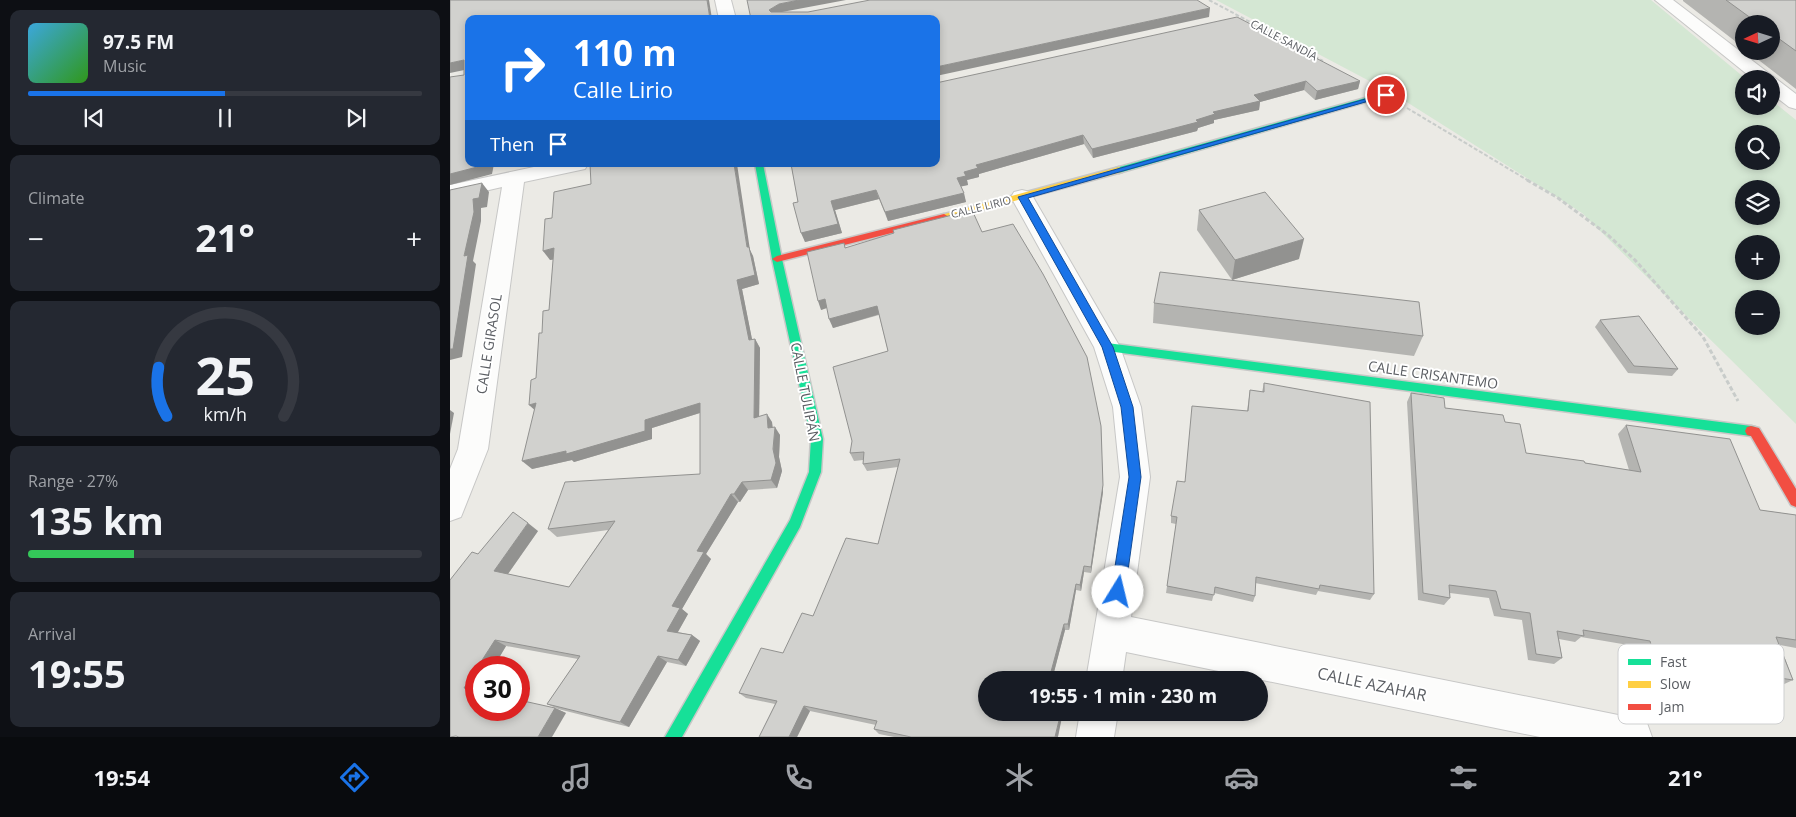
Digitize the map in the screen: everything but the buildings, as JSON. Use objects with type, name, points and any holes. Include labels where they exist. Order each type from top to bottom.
[{"type":"street","points":[[723,0],[727,15]]},
{"type":"street","points":[[1663,0],[1753,70]]},
{"type":"street","points":[[1780,91],[1796,103]]},
{"type":"street","name":"CALLE LIRIO","points":[[777,259],[1022,197],[1386,95]]},
{"type":"street","points":[[450,192],[564,167]]},
{"type":"street","name":"CALLE TULIPÁN","points":[[673,737],[795,523],[814,472],[818,439],[777,259],[760,167]]},
{"type":"street","name":"CALLE GIRASOL","points":[[450,507],[473,449],[514,178]]},
{"type":"street","points":[[1022,197],[1107,347],[1127,407],[1135,477],[1105,671]]},
{"type":"street","name":"CALLE CRISANTEMO","points":[[1107,347],[1755,432]]},
{"type":"street","points":[[1755,432],[1796,501]]},
{"type":"street","name":"CALLE AZAHAR","points":[[1112,631],[1633,737]]},
{"type":"street","points":[[1095,737],[1098,721]]},
{"type":"path","name":"CALLE SANDÍA","points":[[1209,0],[1326,63]]},
{"type":"path","points":[[1386,95],[1558,198],[1608,235],[1635,260],[1703,337],[1755,432]]},
{"type":"green space","points":[[1216,0],[1651,0],[1735,70],[1735,115],[1780,115],[1780,107],[1796,120],[1796,424],[1582,213],[1394,94]]},
{"type":"traffic: fast","points":[[1119,170],[1386,95]]},
{"type":"traffic: fast","points":[[673,737],[795,523],[815,472],[817,439],[777,259],[760,167]]},
{"type":"traffic: fast","points":[[1107,347],[1751,431]]},
{"type":"traffic: slow","points":[[944,217],[1119,170]]},
{"type":"traffic: jam","points":[[777,259],[944,217]]},
{"type":"traffic: jam","points":[[1751,431],[1755,432],[1796,501]]},
{"type":"route","points":[[1118,592],[1135,477],[1127,407],[1107,347],[1022,197],[1386,95]]}]
